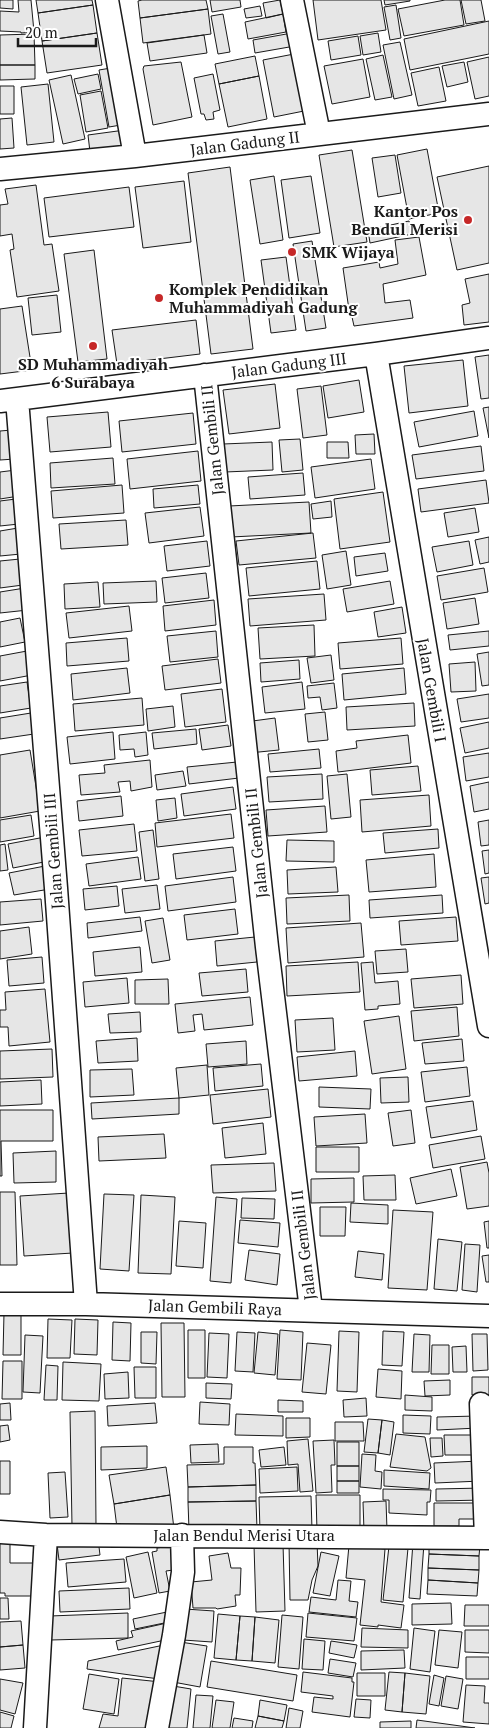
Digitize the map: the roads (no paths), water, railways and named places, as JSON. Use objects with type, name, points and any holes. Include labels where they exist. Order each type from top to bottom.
[{"type":"street","points":[[108,0],[135,156]]},
{"type":"street","points":[[292,0],[319,134]]},
{"type":"street","name":"Jalan Gadung II","points":[[0,169],[135,156],[489,114]]},
{"type":"street","name":"Jalan Gadung III","points":[[9,400],[489,338]]},
{"type":"street","name":"Jalan Gembili I","points":[[376,354],[489,1026]]},
{"type":"street","name":"Jalan Gembili II","points":[[205,375],[267,947],[311,1310]]},
{"type":"street","name":"Jalan Gembili III","points":[[9,400],[57,898],[86,1304]]},
{"type":"street","name":"Jalan Gembili Raya","points":[[0,1304],[86,1304],[489,1316]]},
{"type":"street","points":[[481,1404],[488,1538]]},
{"type":"street","name":"Jalan Bendul Merisi Utara","points":[[0,1532],[46,1535],[488,1538]]},
{"type":"street","points":[[35,1728],[46,1535]]},
{"type":"street","points":[[157,1728],[183,1572],[182,1535]]},
{"type":"place","name":"Kantor Pos Bendul Merisi","points":[[468,220]]},
{"type":"place","name":"SMK Wijaya","points":[[292,252]]},
{"type":"place","name":"Komplek Pendidikan Muhammadiyah Gadung","points":[[159,298]]},
{"type":"place","name":"SD Muhammadiyah 6 Surabaya","points":[[93,346]]}]
